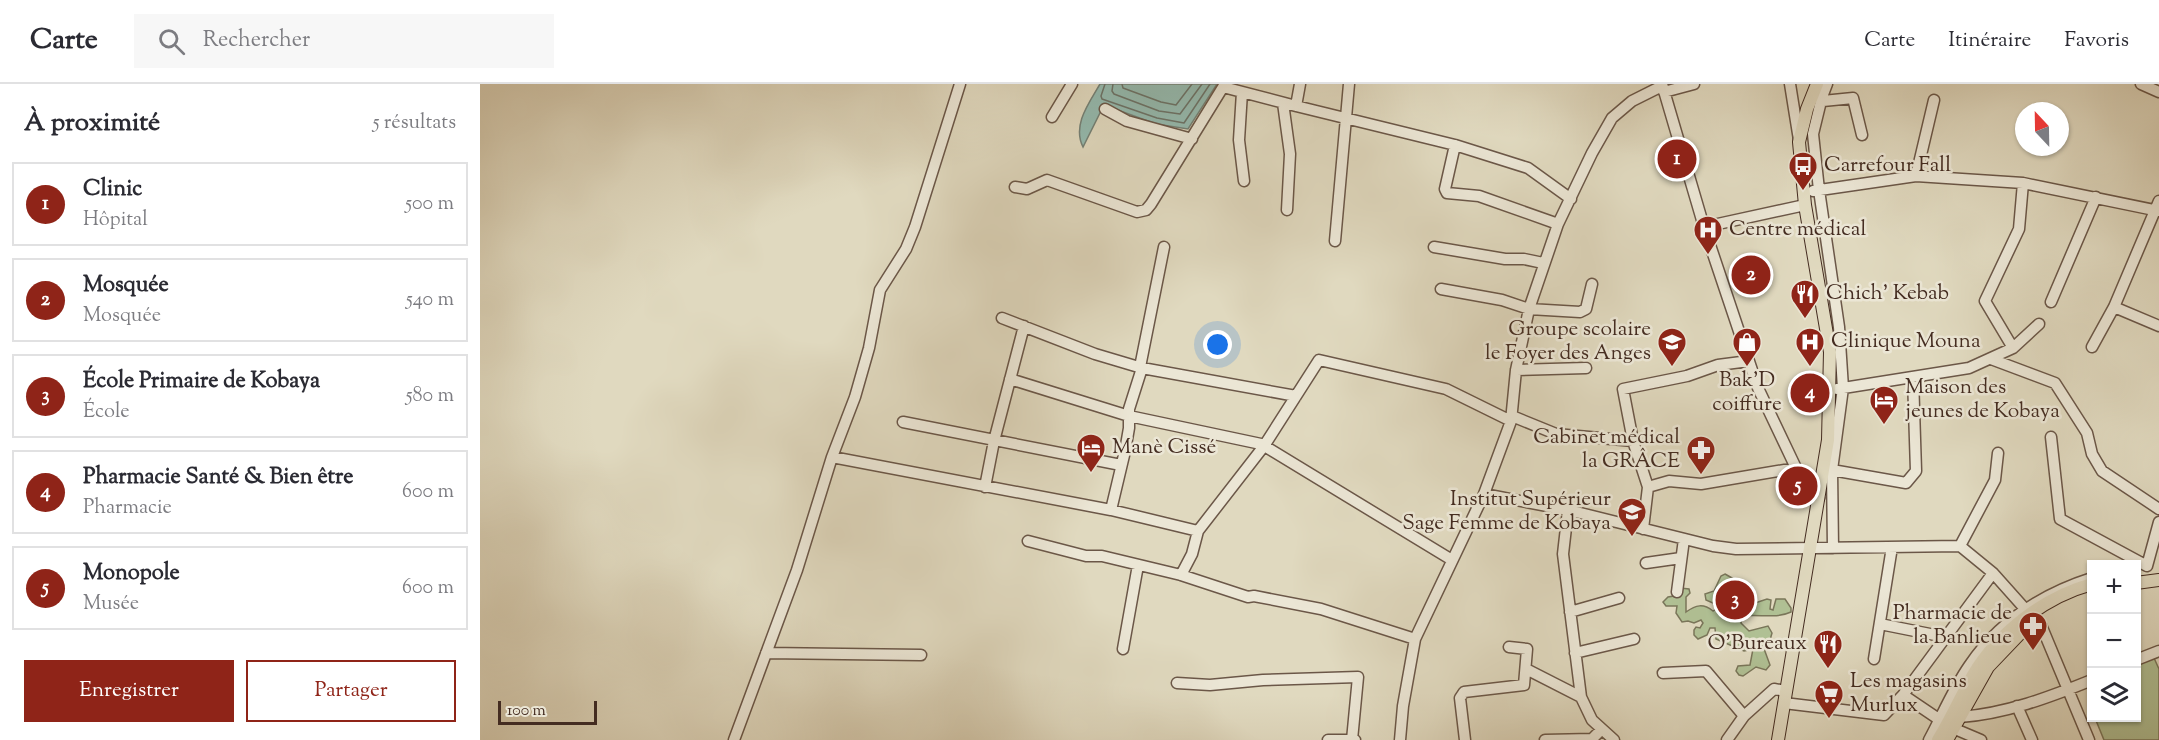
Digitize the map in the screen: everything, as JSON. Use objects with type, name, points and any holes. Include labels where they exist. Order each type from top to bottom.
[{"type":"main road","points":[[1778,740],[1837,389],[1804,199],[1799,142],[1807,109],[1821,88]]},
{"type":"main road","points":[[2141,575],[2159,573]]},
{"type":"main road","points":[[2141,582],[2159,580]]},
{"type":"main road","points":[[1938,740],[1974,673],[1994,647],[2029,614],[2087,586]]},
{"type":"main road","points":[[1951,735],[1988,668],[2029,614],[2054,608],[2087,594]]},
{"type":"street","points":[[734,740],[812,526],[832,457],[863,373],[880,291],[906,249],[915,227],[960,84]]},
{"type":"street","points":[[1052,117],[1072,84]]},
{"type":"street","points":[[1296,106],[1300,84]]},
{"type":"street","points":[[1335,241],[1349,84]]},
{"type":"street","points":[[1400,740],[1402,706],[1415,639],[1484,494],[1511,419],[1516,370],[1529,309],[1558,224],[1612,117],[1632,101],[1663,87],[1695,84]]},
{"type":"street","points":[[1790,84],[1799,142]]},
{"type":"street","points":[[2141,84],[2159,92]]},
{"type":"street","points":[[1663,87],[1704,227],[1758,388],[1796,468],[1807,487],[1819,498]]},
{"type":"street","points":[[1015,188],[1027,189],[1047,180],[1137,212],[1146,210],[1221,90],[1227,88],[1455,145],[1528,168],[1571,199]]},
{"type":"street","points":[[1821,88],[1823,101],[1853,98],[1862,135]]},
{"type":"street","points":[[1821,88],[1813,134],[1839,327],[1832,470],[1833,548]]},
{"type":"street","points":[[1242,93],[1239,140],[1244,181]]},
{"type":"street","points":[[1916,176],[1934,100]]},
{"type":"street","points":[[1283,103],[1290,154],[1287,210]]},
{"type":"street","points":[[1105,109],[1127,121],[1192,139]]},
{"type":"street","points":[[1455,145],[1445,189],[1447,193],[1479,195],[1558,224]]},
{"type":"street","points":[[1704,227],[1804,199],[1819,190],[1916,176],[2023,183],[2158,207],[2114,307],[2092,347]]},
{"type":"street","points":[[2013,348],[1985,301],[2019,229],[2023,183]]},
{"type":"street","points":[[2050,302],[2096,197]]},
{"type":"street","points":[[1111,510],[1129,429],[1129,409],[1141,367],[1164,247]]},
{"type":"street","points":[[1434,247],[1544,263]]},
{"type":"street","points":[[1442,289],[1502,300],[1529,309],[1580,312],[1586,309],[1592,284]]},
{"type":"street","points":[[2114,307],[2159,326]]},
{"type":"street","points":[[1002,318],[1095,354],[1141,367],[1296,396]]},
{"type":"street","points":[[1837,389],[1969,368],[2013,348],[2039,324]]},
{"type":"street","points":[[985,487],[994,441],[1024,326]]},
{"type":"street","points":[[1991,359],[2055,383],[2087,433],[2092,454],[2102,471],[2159,509]]},
{"type":"street","points":[[1181,575],[1192,554],[1198,531],[1264,446],[1318,360],[1446,389],[1511,419],[1556,434],[1633,441]]},
{"type":"street","points":[[1643,529],[1648,487],[1633,441],[1623,389],[1688,376],[1718,365],[1749,361]]},
{"type":"street","points":[[1516,370],[1586,369]]},
{"type":"street","points":[[1832,470],[1906,483],[1916,471],[1913,377]]},
{"type":"street","points":[[1010,379],[1129,416],[1264,446],[1452,560]]},
{"type":"street","points":[[903,422],[1121,465]]},
{"type":"street","points":[[2051,437],[2060,519],[2142,567],[2159,565]]},
{"type":"street","points":[[1960,546],[1995,480],[1998,453]]},
{"type":"street","points":[[832,457],[1111,510],[1198,531]]},
{"type":"street","points":[[1648,487],[1669,481],[1710,483],[1796,468]]},
{"type":"street","points":[[1484,494],[1568,510],[1684,540],[1736,549],[1960,546],[1993,573],[2041,625],[2089,740]]},
{"type":"street","points":[[1568,510],[1563,554],[1581,698],[1592,720],[1614,740]]},
{"type":"street","points":[[2142,567],[2159,522]]},
{"type":"street","points":[[1677,592],[1684,540]]},
{"type":"street","points":[[1028,542],[1086,556],[1102,556],[1181,575],[1248,597],[1254,596],[1321,609],[1415,639]]},
{"type":"street","points":[[1874,659],[1892,547]]},
{"type":"street","points":[[1646,563],[1682,558]]},
{"type":"street","points":[[1123,649],[1138,565]]},
{"type":"street","points":[[1727,740],[1744,716],[1774,689],[1785,697],[1884,715],[1903,695],[1993,573]]},
{"type":"street","points":[[1929,740],[1969,666],[1991,639],[2069,585],[2087,579]]},
{"type":"street","points":[[1570,612],[1619,598]]},
{"type":"street","points":[[1880,624],[1946,637]]},
{"type":"street","points":[[1575,653],[1634,639]]},
{"type":"street","points":[[1465,740],[1460,698],[1464,692],[1524,685],[1527,649],[1509,647]]},
{"type":"street","points":[[2141,658],[2159,651]]},
{"type":"street","points":[[766,653],[921,655]]},
{"type":"street","points":[[1526,669],[1581,698]]},
{"type":"street","points":[[1663,673],[1706,671],[1744,716]]},
{"type":"street","points":[[1177,683],[1210,685],[1263,680],[1358,677],[1353,740],[1329,740]]},
{"type":"street","points":[[1960,717],[1985,715],[2068,690],[2087,682]]},
{"type":"street","points":[[1903,695],[1940,720]]},
{"type":"street","points":[[2017,706],[2032,740]]},
{"type":"street","points":[[1545,740],[1592,739],[1601,730]]},
{"type":"street","points":[[1951,735],[1981,740]]},
{"type":"green space","points":[[1725,574],[1732,578],[1731,584],[1749,597],[1752,604],[1767,599],[1771,600],[1770,609],[1773,610],[1776,599],[1785,599],[1791,608],[1791,612],[1780,615],[1743,616],[1741,623],[1749,631],[1768,626],[1772,633],[1770,640],[1753,641],[1750,644],[1763,646],[1770,665],[1766,670],[1756,667],[1743,676],[1739,675],[1736,671],[1738,666],[1750,665],[1753,649],[1744,651],[1716,639],[1715,628],[1710,628],[1707,635],[1698,639],[1694,635],[1694,630],[1696,627],[1700,628],[1703,623],[1701,620],[1694,623],[1682,622],[1676,613],[1677,606],[1666,606],[1663,602],[1668,597],[1674,596],[1680,588],[1689,589],[1690,593],[1686,597],[1686,612],[1700,606],[1713,611],[1716,609],[1713,603],[1706,600],[1705,594],[1714,591],[1721,576]]},
{"type":"green space","points":[[2154,658],[2159,669],[2159,740],[2104,740],[2097,722],[2141,722],[2141,663]]},
{"type":"water","points":[[1100,84],[1217,84],[1188,129],[1156,124],[1104,105],[1083,147],[1079,131],[1083,114]]},
{"type":"place","name":"Clinic","points":[[1677,159]]},
{"type":"place","name":"Carrefour Fall","points":[[1803,192]]},
{"type":"place","name":"Centre médical","points":[[1708,256]]},
{"type":"place","name":"Mosquée","points":[[1751,275]]},
{"type":"place","name":"Chich' Kebab","points":[[1805,320]]},
{"type":"place","name":"Groupe scolaire le Foyer des Anges","points":[[1672,368]]},
{"type":"place","name":"Bak'D coiffure","points":[[1747,368]]},
{"type":"place","name":"Clinique Mouna","points":[[1810,368]]},
{"type":"place","name":"Pharmacie Santé & Bien être","points":[[1810,393]]},
{"type":"place","name":"Maison des jeunes de Kobaya","points":[[1884,426]]},
{"type":"place","name":"Manè Cissé","points":[[1091,474]]},
{"type":"place","name":"Cabinet médical la GRÂCE","points":[[1701,476]]},
{"type":"place","name":"Monopole","points":[[1798,486]]},
{"type":"place","name":"Institut Supérieur Sage Femme de Kobaya","points":[[1632,538]]},
{"type":"place","name":"École Primaire de Kobaya","points":[[1735,600]]},
{"type":"place","name":"Pharmacie de la Banlieue","points":[[2033,652]]},
{"type":"place","name":"O'Bureaux","points":[[1828,670]]},
{"type":"place","name":"Les magasins Murlux","points":[[1829,720]]}]
